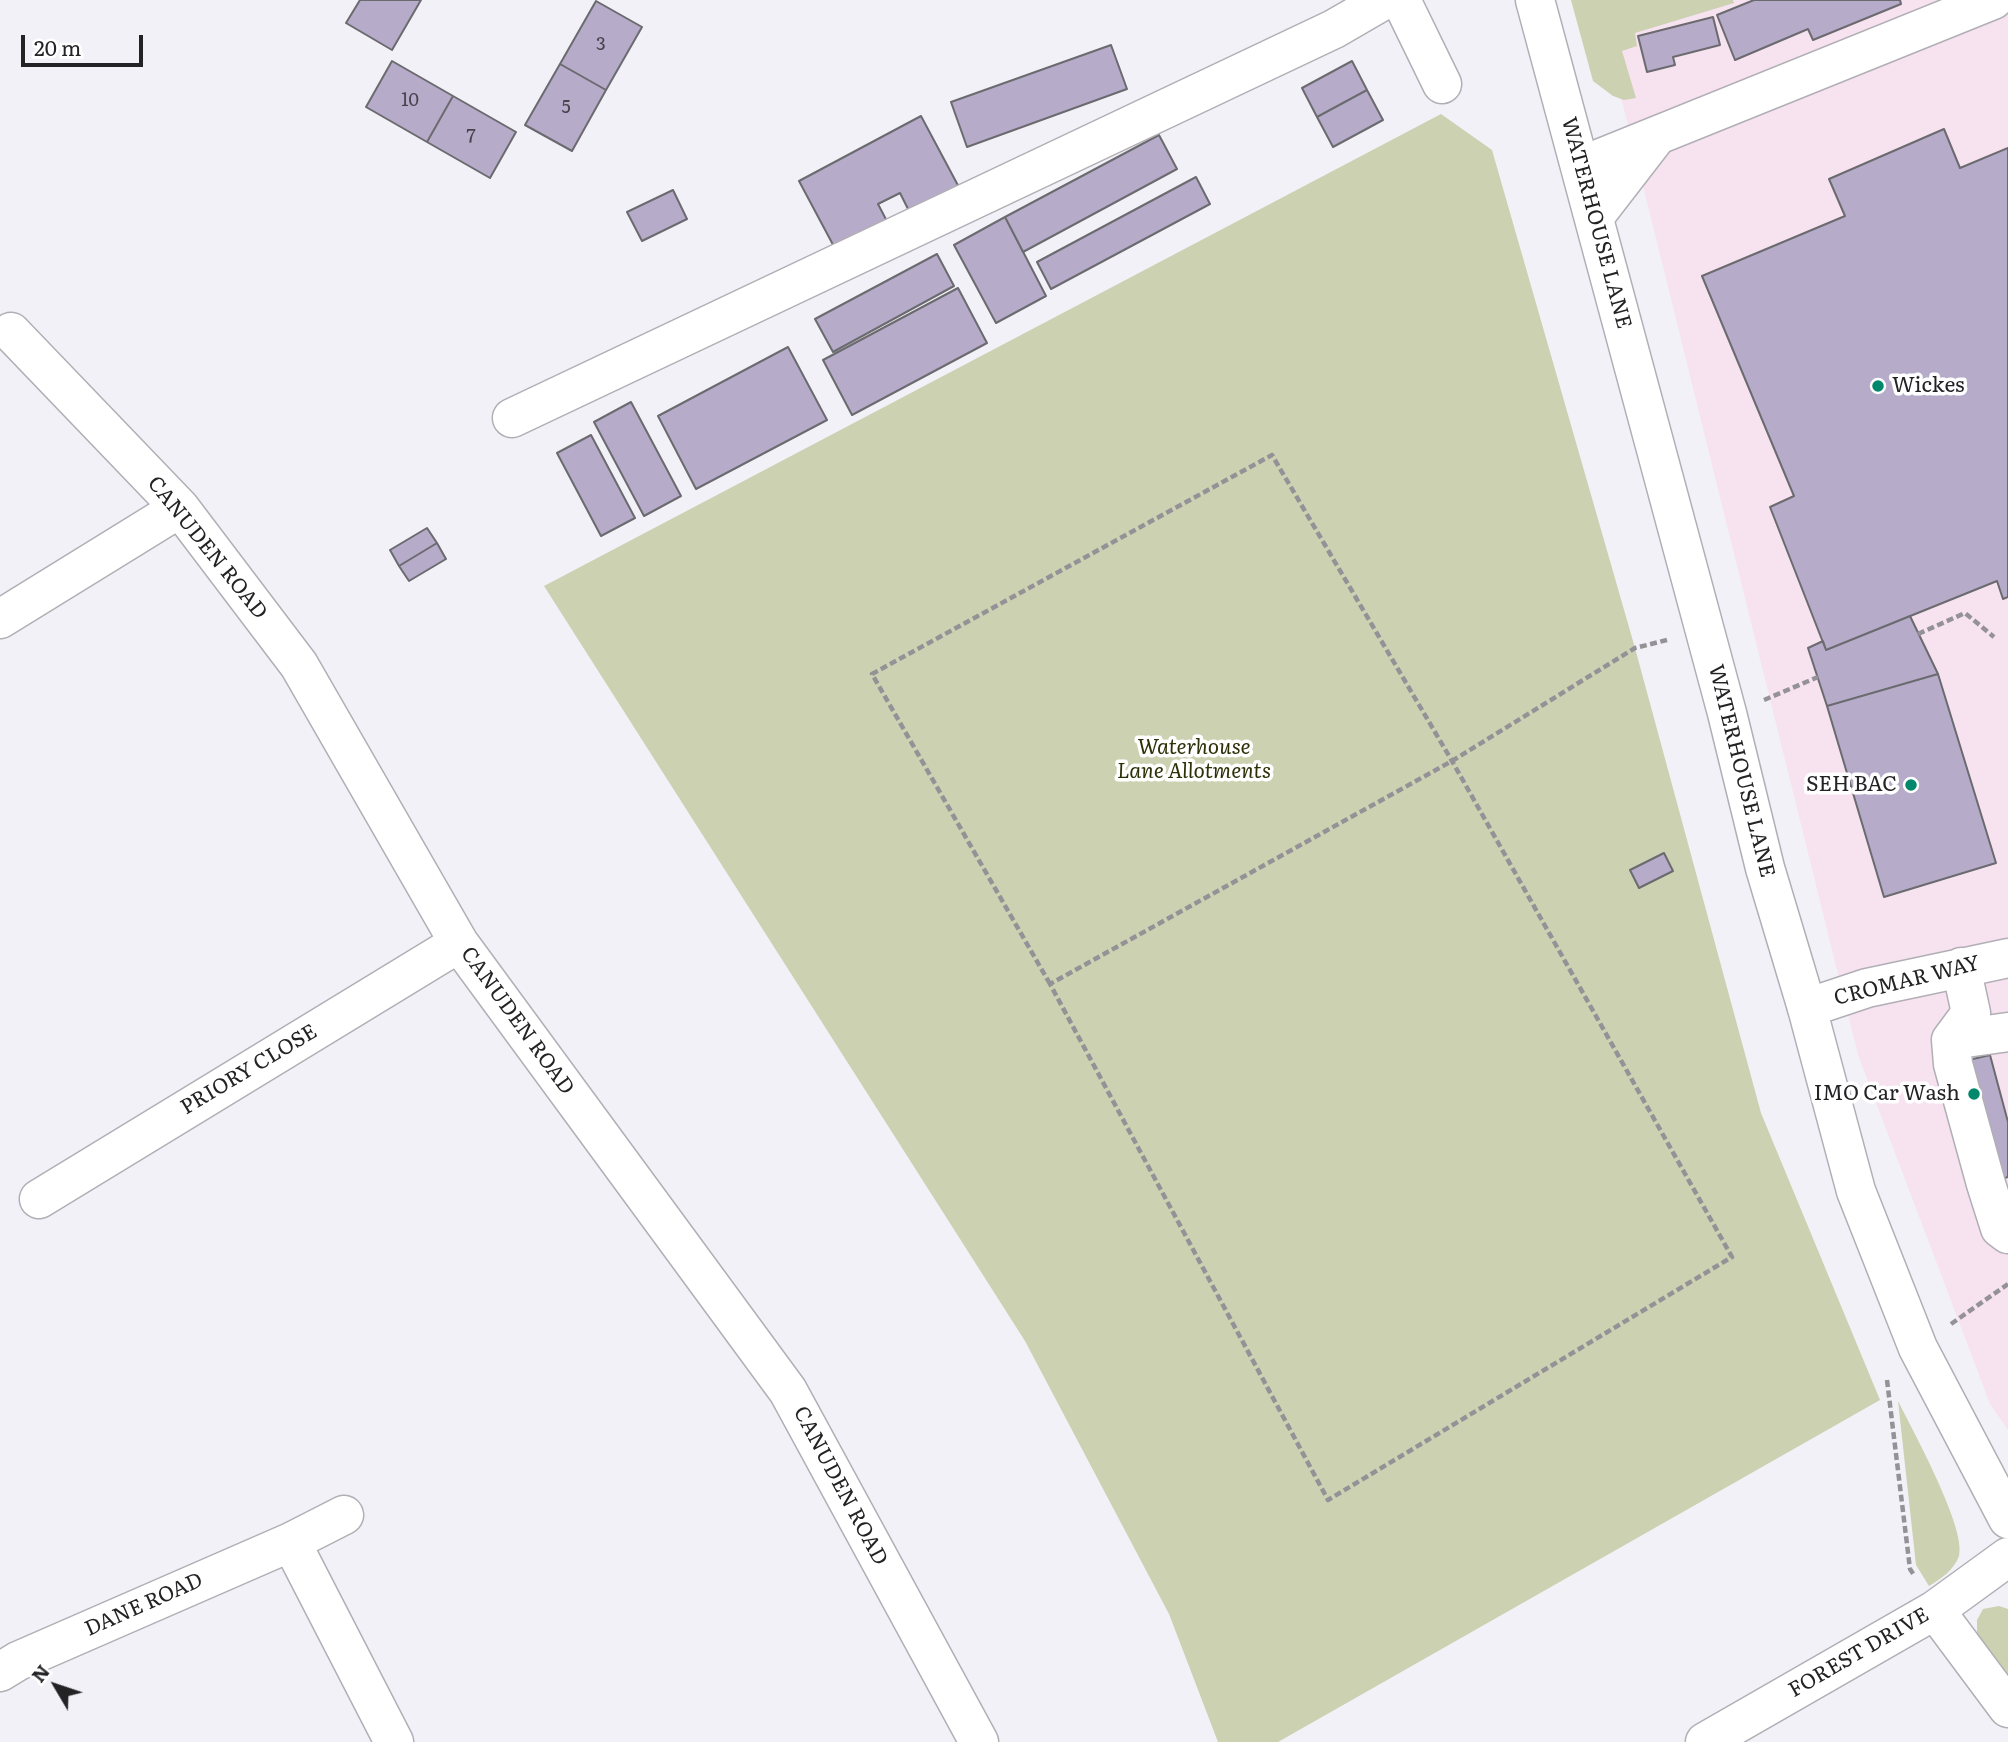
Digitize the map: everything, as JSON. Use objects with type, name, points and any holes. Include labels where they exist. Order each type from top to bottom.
[{"type":"street","points":[[513,418],[1334,29],[1384,0]]},
{"type":"street","points":[[1401,0],[1442,84]]},
{"type":"street","name":"WATERHOUSE LANE","points":[[1535,0],[1705,630],[1765,868],[1807,1008],[1856,1191],[1918,1348],[2008,1519]]},
{"type":"street","points":[[1581,166],[1993,0]]},
{"type":"street","points":[[1595,216],[1657,135]]},
{"type":"street","name":"CANUDEN ROAD","points":[[11,332],[180,508],[299,665],[459,943],[788,1391],[979,1742]]},
{"type":"street","points":[[0,619],[180,508]]},
{"type":"street","name":"PRIORY CLOSE","points":[[39,1199],[459,943]]},
{"type":"street","name":"CROMAR WAY","points":[[1807,1008],[1867,988],[2008,958]]},
{"type":"street","points":[[1961,967],[1971,1013],[1951,1040],[1953,1064],[1997,1189],[2000,1228],[2008,1234]]},
{"type":"street","points":[[1951,1040],[2008,1032]]},
{"type":"street","name":"DANE ROAD","points":[[0,1672],[18,1661],[290,1542],[344,1515]]},
{"type":"street","points":[[290,1542],[394,1742]]},
{"type":"street","name":"FOREST DRIVE","points":[[1705,1742],[1935,1610],[2008,1557]]},
{"type":"street","points":[[1935,1610],[2008,1709]]},
{"type":"path","points":[[1272,455],[1452,761],[1732,1257],[1328,1500],[1050,984],[872,674],[1272,455]]},
{"type":"path","points":[[1918,634],[1965,613],[1994,637]]},
{"type":"path","points":[[1050,984],[1452,761],[1635,648],[1705,630]]},
{"type":"path","points":[[1781,695],[1818,677]]},
{"type":"path","points":[[1935,1610],[1910,1569],[1891,1401],[1883,1363],[1918,1348],[2008,1284]]},
{"type":"shaded area","points":[[1588,0],[2008,0],[2008,1430],[1990,1404],[1858,1055],[1623,105]]},
{"type":"green space","points":[[1571,0],[1733,0],[1734,3],[1635,33],[1637,46],[1622,51],[1636,98],[1624,100],[1613,96],[1593,81]]},
{"type":"green space","name":"Waterhouse Lane Allotments","points":[[1441,114],[1492,150],[1635,648],[1761,1113],[1880,1400],[1278,1742],[1218,1742],[1169,1614],[1025,1341],[544,586]]},
{"type":"green space","points":[[1898,1401],[1947,1502],[1959,1543],[1959,1556],[1954,1566],[1929,1586],[1916,1565]]},
{"type":"green space","points":[[1999,1606],[2008,1609],[2008,1682],[1977,1636],[1977,1620],[1983,1609]]},
{"type":"building","points":[[360,0],[421,0],[392,50],[346,23]]},
{"type":"building","points":[[1754,0],[1900,0],[1901,4],[1813,40],[1808,29],[1735,60],[1717,15]]},
{"type":"building","points":[[596,1],[642,27],[606,90],[560,64]]},
{"type":"building","points":[[1713,17],[1720,45],[1673,57],[1675,65],[1647,72],[1638,36]]},
{"type":"building","points":[[1111,45],[1127,89],[967,147],[951,102]]},
{"type":"building","points":[[392,61],[453,96],[427,142],[366,107]]},
{"type":"building","points":[[1352,61],[1367,90],[1317,117],[1302,88]]},
{"type":"building","points":[[560,64],[606,90],[572,151],[525,125]]},
{"type":"building","points":[[1367,90],[1383,120],[1333,147],[1317,117]]},
{"type":"building","points":[[453,96],[516,132],[490,178],[427,142]]},
{"type":"building","points":[[921,116],[961,191],[912,217],[900,193],[878,204],[891,229],[839,256],[799,181]]},
{"type":"building","name":"Wickes","points":[[1944,129],[1960,168],[2008,148],[2008,597],[2003,599],[1997,581],[1826,650],[1770,507],[1794,496],[1702,276],[1845,216],[1829,179]]},
{"type":"building","points":[[1159,135],[1177,169],[1023,252],[1005,217]]},
{"type":"building","points":[[1196,177],[1210,204],[1051,289],[1037,262]]},
{"type":"building","points":[[673,190],[687,219],[642,241],[627,212]]},
{"type":"building","points":[[1005,217],[1046,296],[996,323],[954,245]]},
{"type":"building","points":[[937,254],[954,286],[833,352],[815,319]]},
{"type":"building","points":[[958,288],[987,343],[852,415],[823,360]]},
{"type":"building","points":[[788,347],[827,420],[696,489],[658,416]]},
{"type":"building","points":[[631,402],[681,496],[644,516],[594,422]]},
{"type":"building","points":[[591,435],[635,518],[601,536],[557,453]]},
{"type":"building","points":[[427,528],[437,543],[399,566],[390,550]]},
{"type":"building","points":[[437,543],[446,559],[409,581],[399,566]]},
{"type":"building","points":[[1910,616],[1938,674],[1827,706],[1808,648],[1823,641],[1826,650]]},
{"type":"building","name":"SEH BAC","points":[[1938,674],[1996,863],[1884,897],[1827,706]]},
{"type":"building","points":[[1664,853],[1673,871],[1639,888],[1630,870]]},
{"type":"building","name":"IMO Car Wash","points":[[1990,1055],[2008,1122],[2008,1177],[1973,1188],[1939,1067]]},
{"type":"place","name":"Wickes","points":[[1878,386]]},
{"type":"place","name":"SEH BAC","points":[[1911,785]]},
{"type":"place","name":"IMO Car Wash","points":[[1974,1094]]}]
